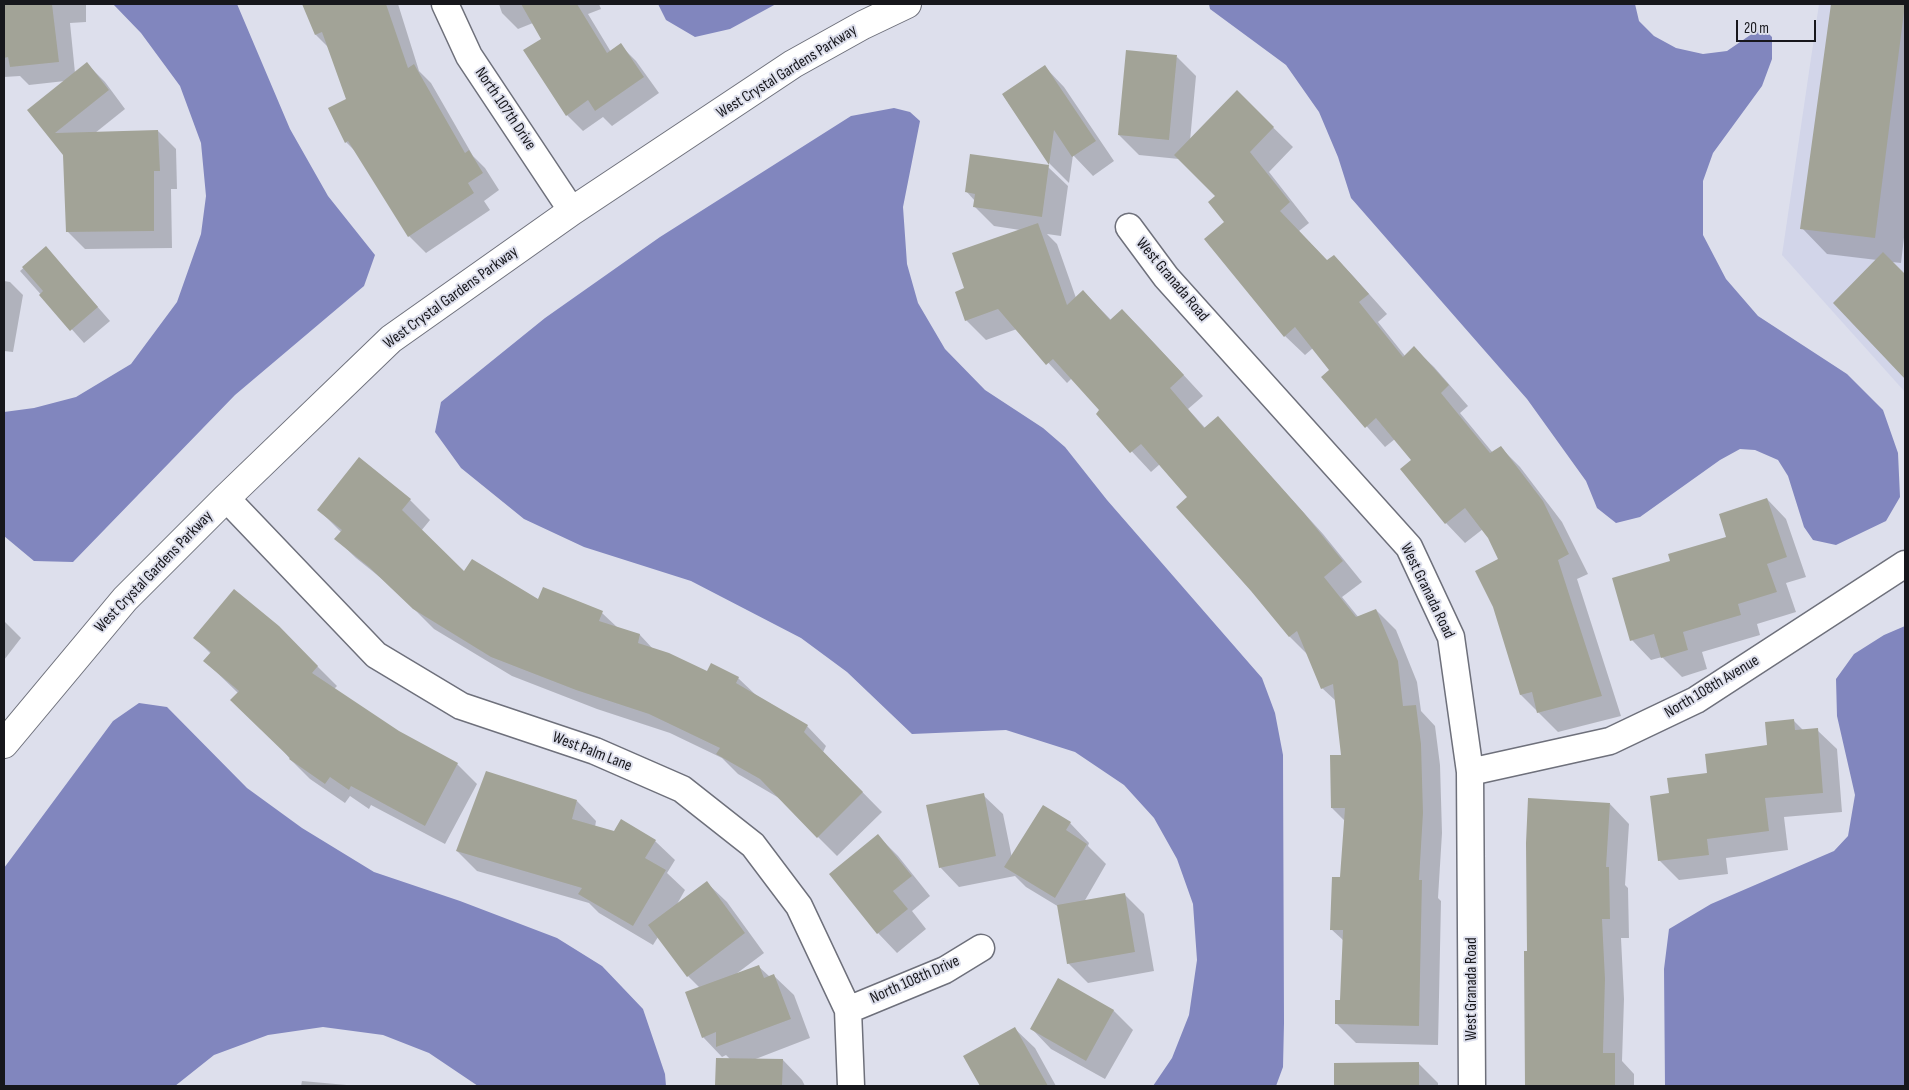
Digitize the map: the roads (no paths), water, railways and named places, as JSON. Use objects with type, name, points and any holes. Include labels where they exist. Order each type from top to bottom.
[{"type":"street","name":"North 107th Drive","points":[[445,4],[469,56],[572,210]]},
{"type":"street","name":"West Crystal Gardens Parkway","points":[[4,744],[125,599],[226,498],[391,339],[572,210],[793,64],[863,25],[907,4]]},
{"type":"street","name":"West Granada Road","points":[[1129,227],[1166,277],[1409,547],[1451,637],[1470,772],[1472,1086]]},
{"type":"street","name":"West Palm Lane","points":[[226,498],[376,655],[461,706],[595,751],[682,789],[753,845],[799,906],[848,1010],[851,1086]]},
{"type":"street","name":"North 108th Avenue","points":[[1470,772],[1610,741],[1696,700],[1905,564]]},
{"type":"street","name":"North 108th Drive","points":[[848,1010],[945,970],[981,948]]},
{"type":"water","points":[[113,4],[237,4],[290,129],[328,196],[375,255],[364,286],[235,395],[73,562],[34,561],[4,536],[4,412],[34,408],[76,397],[131,364],[177,302],[201,234],[206,196],[201,143],[180,86],[141,33]]},
{"type":"water","points":[[658,4],[776,4],[730,29],[695,37],[666,20]]},
{"type":"water","points":[[1209,4],[1635,4],[1639,21],[1654,36],[1676,48],[1703,54],[1727,51],[1762,27],[1772,37],[1772,59],[1762,86],[1713,153],[1703,181],[1703,235],[1726,279],[1758,316],[1847,374],[1883,410],[1898,453],[1900,497],[1886,521],[1836,545],[1813,540],[1804,527],[1788,476],[1778,460],[1755,450],[1740,449],[1720,460],[1640,517],[1616,523],[1597,508],[1586,481],[1527,399],[1351,198],[1338,157],[1319,112],[1286,65],[1210,9]]},
{"type":"water","points":[[894,108],[910,112],[920,121],[903,207],[907,264],[918,303],[945,349],[985,390],[1043,428],[1065,447],[1107,500],[1262,678],[1275,713],[1283,755],[1284,1023],[1283,1067],[1276,1086],[1153,1086],[1172,1058],[1189,1015],[1197,960],[1193,904],[1177,859],[1154,818],[1124,785],[1075,752],[1006,730],[912,734],[847,672],[801,638],[691,581],[584,547],[524,519],[461,468],[435,432],[441,402],[545,318],[660,237],[851,116]]},
{"type":"water","points":[[1905,626],[1905,1086],[1665,1086],[1664,969],[1669,929],[1711,904],[1834,851],[1848,836],[1855,795],[1837,716],[1836,679],[1854,654],[1884,635]]},
{"type":"water","points":[[139,703],[167,707],[247,788],[302,828],[374,872],[460,901],[557,938],[602,966],[643,1009],[665,1074],[666,1086],[478,1086],[429,1053],[383,1035],[323,1027],[268,1035],[214,1055],[175,1086],[4,1086],[4,868],[113,721]]}]
